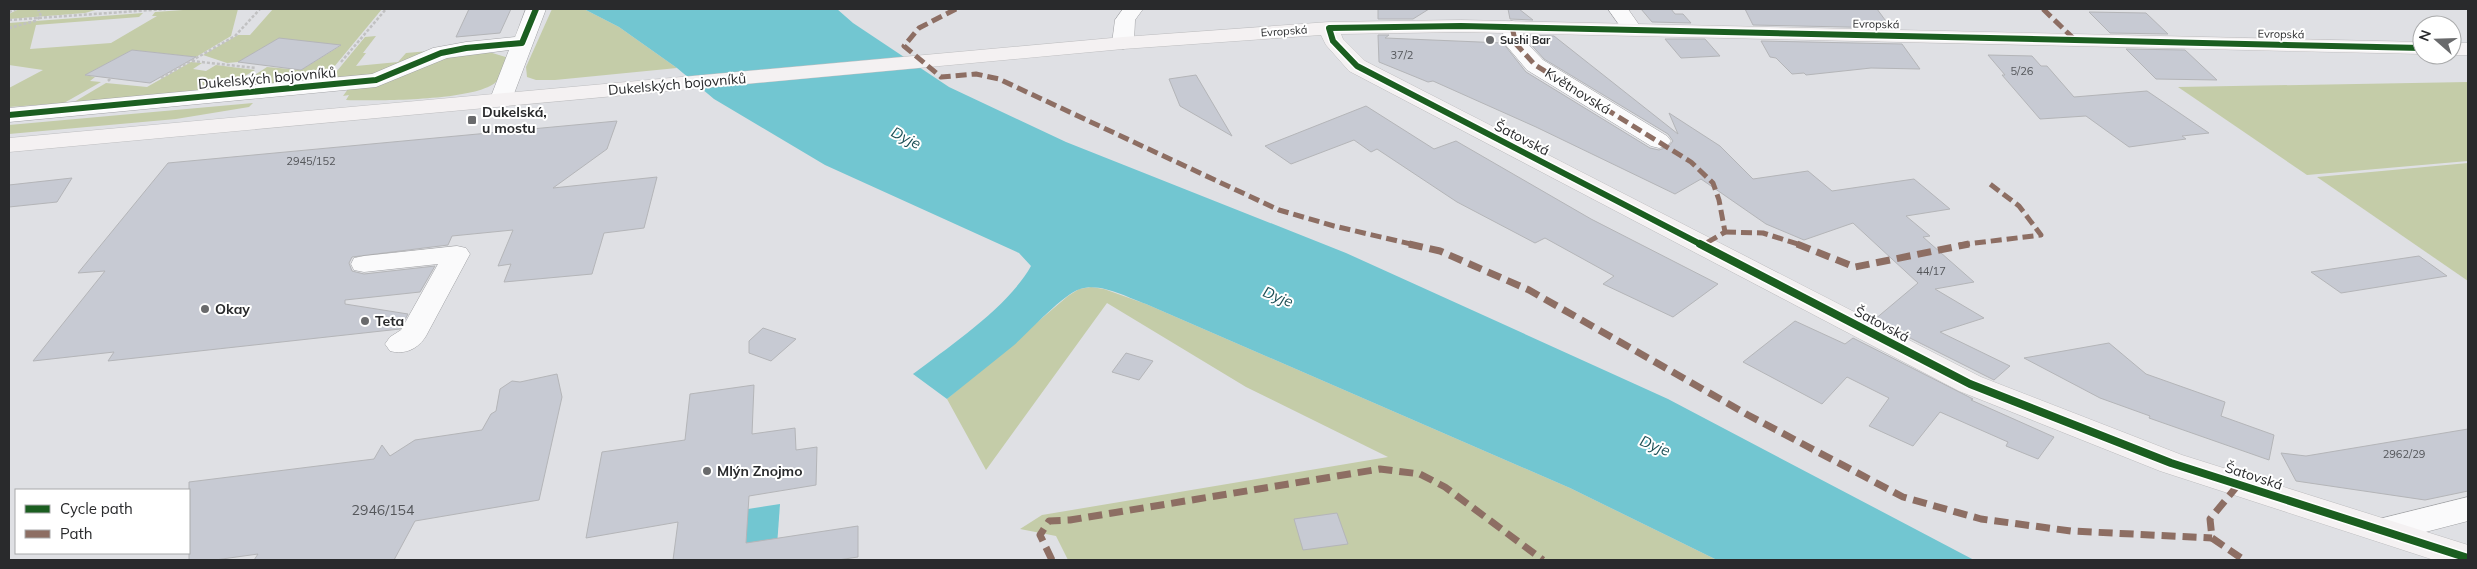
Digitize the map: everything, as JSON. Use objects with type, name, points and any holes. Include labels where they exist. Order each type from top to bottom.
[{"type":"main road","name":"Evropská","points":[[927,62],[1123,43],[1329,28],[1512,27],[1632,29],[2412,48]]},
{"type":"main road","name":"Šatovská","points":[[1329,28],[1333,41],[1357,66],[1970,384],[2163,460],[2468,558]]},
{"type":"main road","name":"Dukelských bojovníků","points":[[9,145],[927,62]]},
{"type":"street","points":[[501,100],[536,9]]},
{"type":"street","points":[[1123,43],[1125,20],[1133,9]]},
{"type":"street","points":[[1618,9],[1632,29]]},
{"type":"street","name":"Květnovská","points":[[1512,27],[1516,44],[1535,65],[1659,141]]},
{"type":"street","name":"Dukelských bojovníků","points":[[9,115],[376,80],[441,53],[466,48],[522,43]]},
{"type":"street","points":[[364,264],[457,254],[412,336],[400,344]]},
{"type":"street","points":[[2383,530],[2468,509]]},
{"type":"path","points":[[9,12],[16,9]]},
{"type":"path","points":[[38,9],[41,16],[39,18]]},
{"type":"path","points":[[9,20],[166,9]]},
{"type":"path","points":[[157,80],[235,36],[260,9]]},
{"type":"path","points":[[337,67],[386,9]]},
{"type":"path","points":[[9,28],[39,18]]},
{"type":"path","points":[[110,78],[108,81],[116,82]]},
{"type":"green space","points":[[19,9],[99,9],[85,13],[9,19],[9,14]]},
{"type":"green space","points":[[238,9],[231,36],[196,57],[132,50],[85,75],[95,77],[90,81],[101,82],[64,103],[9,107],[9,88],[43,70],[9,65],[9,23],[143,13],[139,17],[36,25],[30,49],[111,43],[157,16],[152,16],[155,12]]},
{"type":"green space","points":[[273,9],[382,9],[324,79],[238,86],[267,67],[301,70],[340,46],[278,39],[238,62],[227,63],[203,55],[238,35],[250,35]]},
{"type":"green space","points":[[552,9],[584,9],[619,27],[677,68],[555,80],[536,80],[527,77],[526,67]]},
{"type":"green space","points":[[376,36],[356,66],[398,62],[406,53],[429,51],[383,73],[332,80],[332,77],[365,37]]},
{"type":"green space","points":[[489,52],[509,58],[498,80],[485,88],[468,93],[424,98],[346,100],[349,95],[343,96],[348,89],[435,59]]},
{"type":"green space","points":[[191,62],[202,63],[193,69],[206,71],[216,65],[255,70],[223,89],[74,102],[106,83],[147,87]]},
{"type":"green space","points":[[2468,82],[2468,161],[2307,175],[2178,87]]},
{"type":"green space","points":[[253,103],[249,107],[176,119],[9,134],[9,125]]},
{"type":"green space","points":[[2468,163],[2468,281],[2317,177]]},
{"type":"green space","points":[[1091,287],[1104,289],[1146,304],[1570,488],[1717,560],[1068,560],[1056,536],[1020,529],[1042,515],[1388,457],[1246,387],[1107,303],[986,470],[947,399],[1068,296],[1079,289]]},
{"type":"water","name":"Dyje","points":[[584,9],[837,9],[853,23],[949,87],[1066,142],[1346,253],[1668,399],[1974,560],[1717,560],[1570,488],[1146,304],[1105,289],[1088,287],[1080,289],[1064,298],[1013,346],[947,399],[913,374],[994,311],[1008,296],[1031,266],[1019,253],[825,165],[714,99],[677,68],[619,27]]},
{"type":"water","points":[[780,504],[776,560],[744,560],[748,509]]},
{"type":"building","points":[[469,9],[511,9],[500,33],[456,37]]},
{"type":"building","points":[[1378,9],[1429,9],[1413,19],[1378,19]]},
{"type":"building","points":[[1508,9],[1519,9],[1533,20],[1510,19]]},
{"type":"building","points":[[1641,9],[1671,9],[1675,14],[1683,14],[1691,23],[1652,22]]},
{"type":"building","points":[[1745,9],[1877,9],[1891,28],[1753,25]]},
{"type":"building","points":[[2089,12],[2146,13],[2168,34],[2110,33]]},
{"type":"building","points":[[1378,35],[1389,35],[1385,38],[1503,43],[1526,72],[1650,148],[1659,150],[1668,147],[1673,141],[1668,134],[1544,59],[1528,41],[1526,35],[1554,36],[1678,134],[1669,113],[1720,146],[1753,179],[1808,171],[1832,191],[1914,179],[1950,209],[1906,216],[1930,236],[1923,237],[1974,282],[1935,289],[1984,318],[1940,332],[2010,366],[1994,380],[1874,320],[1918,283],[1853,223],[1804,240],[1766,224],[1701,179],[1675,194],[1536,127],[1433,81],[1428,82],[1379,62]]},
{"type":"building","points":[[279,38],[341,45],[301,70],[238,62]]},
{"type":"building","points":[[1665,39],[1705,39],[1720,56],[1681,58]]},
{"type":"building","points":[[1761,41],[1902,44],[1920,69],[1871,68],[1806,75],[1804,73],[1792,74],[1776,58],[1770,57]]},
{"type":"building","points":[[2126,49],[2185,50],[2217,80],[2156,79]]},
{"type":"building","points":[[132,50],[196,57],[150,83],[85,75]]},
{"type":"building","points":[[1988,55],[2032,56],[2041,66],[2047,66],[2074,97],[2147,91],[2209,133],[2182,136],[2186,139],[2129,147],[2086,116],[2040,119],[2002,75],[2005,75]]},
{"type":"building","points":[[1196,75],[1232,136],[1180,106],[1169,79]]},
{"type":"building","points":[[1366,106],[1434,149],[1456,141],[1591,219],[1718,284],[1673,317],[1603,284],[1614,276],[1545,238],[1535,243],[1457,202],[1377,149],[1371,152],[1354,140],[1291,164],[1265,146]]},
{"type":"building","points":[[617,121],[607,149],[553,188],[657,177],[644,228],[604,233],[592,274],[504,282],[511,264],[498,266],[513,230],[452,236],[448,245],[352,257],[349,263],[352,271],[364,274],[435,266],[420,292],[345,300],[345,304],[408,314],[400,329],[108,361],[114,352],[33,361],[105,271],[78,273],[168,163]]},
{"type":"building","points":[[72,178],[57,202],[9,207],[9,185]]},
{"type":"building","points":[[2419,256],[2447,276],[2341,293],[2311,272]]},
{"type":"building","points":[[1795,321],[1845,344],[1853,338],[1973,399],[1971,400],[2054,437],[2038,459],[2006,446],[2008,442],[1940,412],[1913,446],[1869,426],[1889,398],[1847,377],[1822,404],[1743,362]]},
{"type":"building","points":[[763,328],[796,339],[771,361],[749,353],[749,341]]},
{"type":"building","points":[[2109,343],[2146,374],[2225,402],[2221,416],[2274,435],[2269,460],[2149,418],[2150,416],[2100,398],[2024,358]]},
{"type":"building","points":[[1126,353],[1153,361],[1139,380],[1112,372]]},
{"type":"building","points":[[557,374],[562,397],[539,500],[415,521],[394,560],[254,560],[258,554],[215,560],[189,560],[189,482],[374,459],[382,445],[390,456],[415,440],[482,430],[491,414],[496,411],[500,389],[512,381],[520,382]]},
{"type":"building","name":"Mlýn Znojmo","points":[[754,385],[752,434],[795,428],[796,450],[817,447],[816,485],[749,496],[746,543],[858,526],[858,557],[838,560],[673,560],[678,522],[586,538],[602,452],[685,440],[690,394]]},
{"type":"building","points":[[2468,429],[2468,491],[2425,500],[2296,481],[2281,453],[2306,456]]},
{"type":"building","points":[[1337,513],[1348,544],[1303,550],[1294,519]]},
{"type":"marked path","points":[[956,9],[919,28],[904,46],[941,77],[976,74],[999,79],[1279,210],[1334,226],[1440,251],[1529,290],[1748,415],[1903,497],[1981,519],[2071,531],[2212,538]]},
{"type":"marked path","points":[[2043,9],[2075,40]]},
{"type":"marked path","points":[[1512,27],[1516,44],[1535,65],[1691,162],[1713,183],[1719,200],[1725,232],[1703,245]]},
{"type":"marked path","points":[[1725,232],[1763,233],[1811,248],[1855,267],[1959,245],[2041,235],[2019,206],[1990,184]]},
{"type":"marked path","points":[[1052,560],[1040,535],[1049,521],[1070,520],[1380,469],[1420,474],[1445,487],[1543,560]]},
{"type":"marked path","points":[[2238,485],[2210,519],[2212,538],[2244,560]]},
{"type":"cycle path","points":[[9,115],[376,80],[441,53],[466,48],[522,43],[536,9]]},
{"type":"cycle path","points":[[2412,48],[1461,26],[1329,28],[1333,41],[1357,66],[1970,384],[2171,463],[2468,558]]},
{"type":"place","name":"Sushi Bar","points":[[1490,40]]},
{"type":"place","name":"Dukelská, u mostu","points":[[472,120]]},
{"type":"place","name":"Okay","points":[[205,309]]},
{"type":"place","name":"Teta","points":[[365,321]]},
{"type":"place","name":"Mlýn Znojmo","points":[[707,471]]}]
